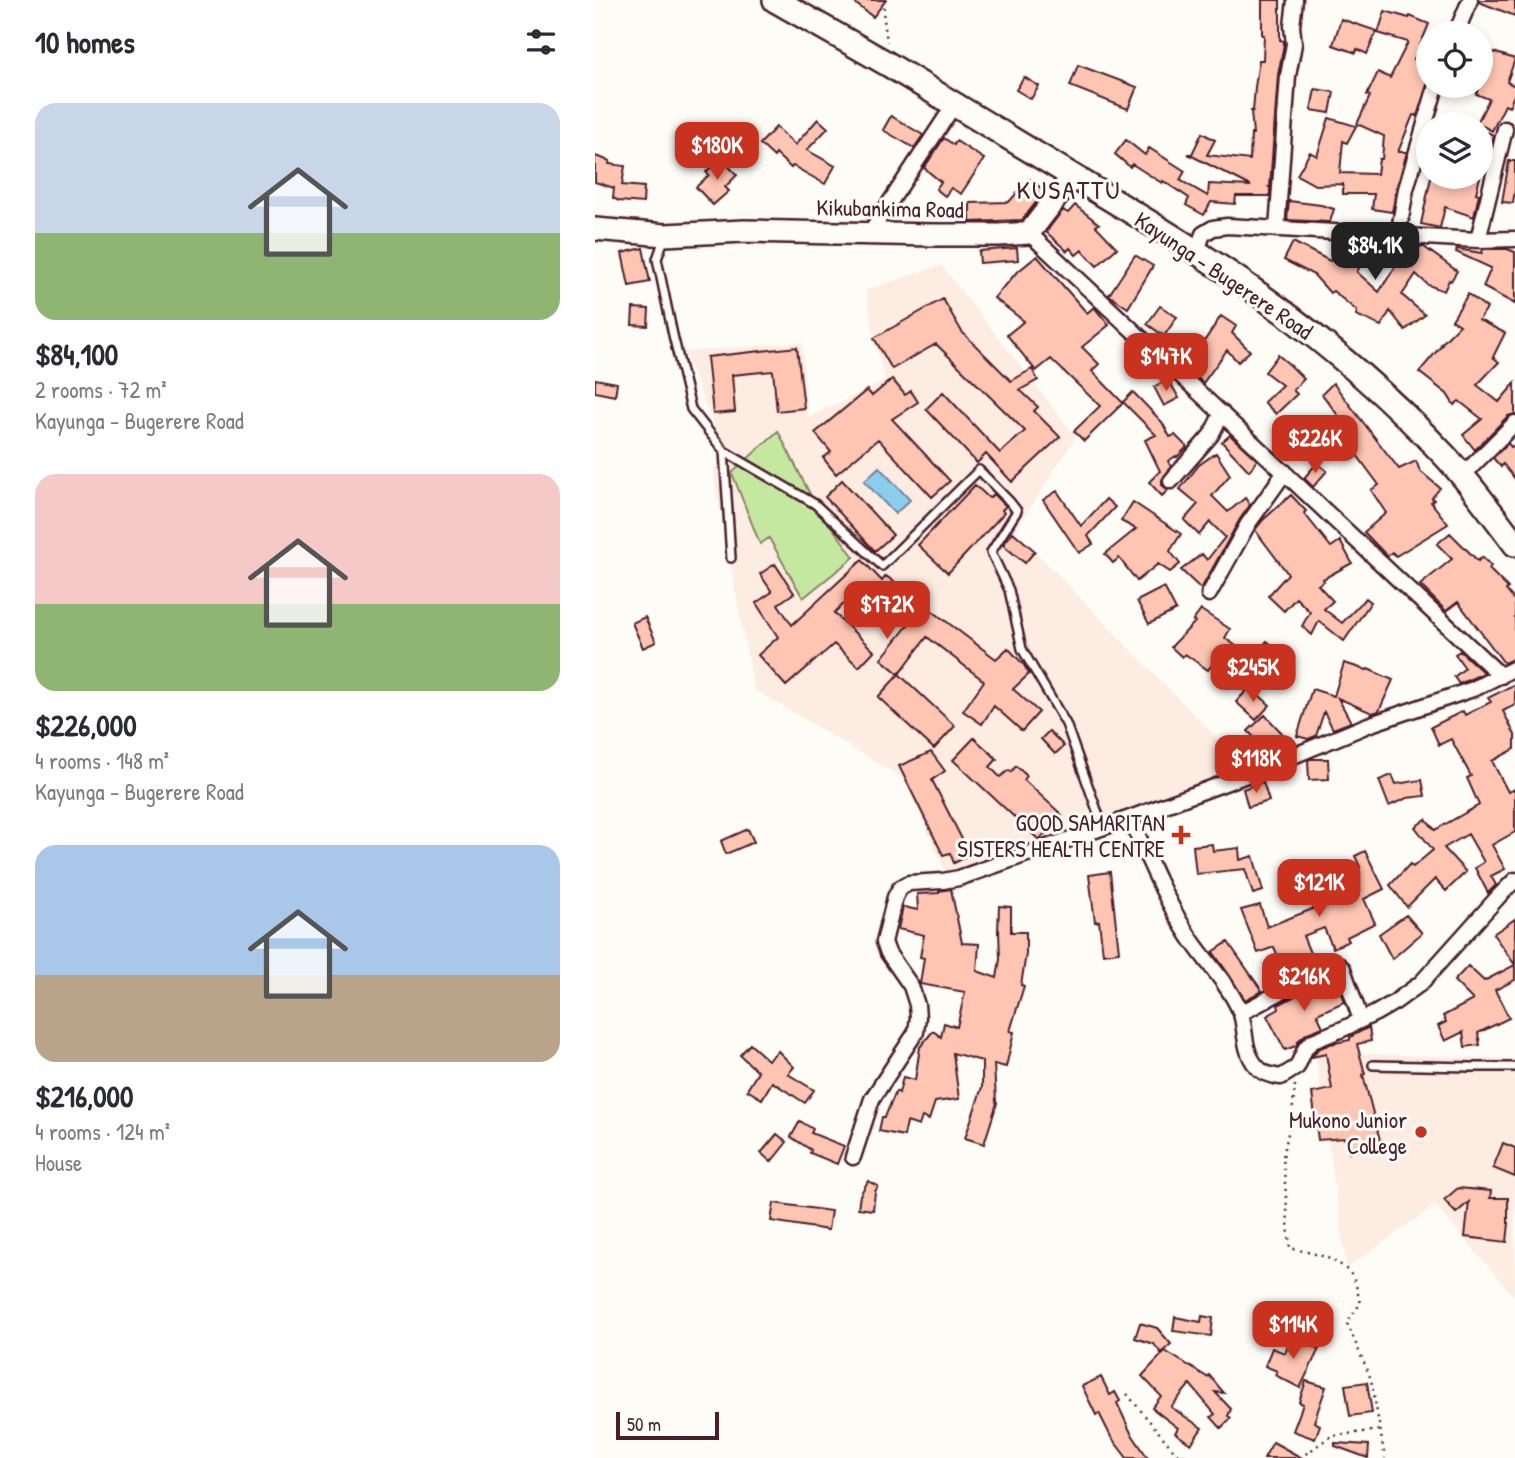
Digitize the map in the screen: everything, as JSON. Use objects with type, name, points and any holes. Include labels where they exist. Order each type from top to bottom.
[{"type":"main road","name":"Kayunga - Bugerere Road","points":[[775,0],[886,63],[1197,251],[1265,298],[1331,349],[1390,401],[1447,458],[1515,544]]},
{"type":"street","points":[[1277,229],[1288,76],[1294,44],[1294,0]]},
{"type":"street","points":[[1461,21],[1470,0]]},
{"type":"street","points":[[1398,236],[1406,189],[1433,98]]},
{"type":"street","points":[[869,234],[954,105]]},
{"type":"street","points":[[1478,240],[1505,129]]},
{"type":"street","points":[[1073,176],[1029,233],[1501,676]]},
{"type":"street","points":[[1197,251],[1203,234],[1213,228],[1227,226],[1478,240],[1515,239]]},
{"type":"street","name":"Kikubankima Road","points":[[595,229],[665,235],[744,231],[999,235],[1029,233]]},
{"type":"street","points":[[1171,481],[1211,435],[1222,413]]},
{"type":"street","points":[[1462,476],[1515,424]]},
{"type":"street","points":[[1209,594],[1248,524],[1285,472]]},
{"type":"street","points":[[853,1157],[872,1099],[916,1032],[917,1004],[911,986],[888,953],[884,942],[895,897],[900,888],[909,883],[959,878],[1130,818],[1252,773],[1368,725],[1473,689],[1515,668]]},
{"type":"street","points":[[1130,818],[1169,902],[1241,1013],[1245,1044],[1251,1058],[1260,1071],[1281,1077],[1297,1067],[1306,1047],[1313,1041],[1395,1002],[1421,983],[1515,880]]},
{"type":"street","points":[[1241,1013],[1336,963],[1343,969],[1361,1020]]},
{"type":"lane","points":[[665,235],[657,259],[691,409],[724,451],[815,504],[883,566],[979,470],[1017,511],[991,552],[1009,590],[1023,649],[1066,724],[1103,827]]},
{"type":"lane","points":[[724,451],[731,558]]},
{"type":"lane","points":[[1373,1065],[1515,1067]]},
{"type":"path","points":[[885,0],[883,12],[887,38],[886,63]]},
{"type":"path","points":[[1297,1067],[1292,1115],[1283,1157],[1290,1248],[1326,1257],[1350,1272],[1360,1304],[1347,1322],[1371,1379],[1385,1458]]},
{"type":"path","points":[[1127,1394],[1176,1453],[1191,1458]]},
{"type":"path","points":[[1300,1458],[1331,1436],[1380,1430]]},
{"type":"shaded area","points":[[941,265],[1076,437],[1015,531],[1247,769],[947,875],[904,779],[754,689],[713,472],[724,451],[684,352],[802,342],[807,418],[885,381],[866,290]]},
{"type":"shaded area","name":"Mukono Junior College","points":[[1315,1052],[1515,1059],[1515,1297],[1435,1205],[1347,1268]]},
{"type":"green space","points":[[778,431],[815,504],[854,557],[803,598],[769,538],[760,544],[732,473]]},
{"type":"water","points":[[879,467],[910,500],[895,514],[864,481]]},
{"type":"building","points":[[851,0],[886,0],[873,17]]},
{"type":"building","points":[[1262,0],[1280,0],[1280,40],[1284,41],[1278,75],[1270,196],[1236,196],[1235,204],[1211,202],[1204,215],[1186,205],[1189,198],[1132,164],[1130,167],[1115,154],[1126,140],[1145,155],[1149,148],[1185,171],[1180,180],[1208,196],[1209,184],[1251,186],[1188,154],[1192,154],[1202,133],[1215,140],[1207,155],[1250,160],[1253,134],[1251,111],[1259,60],[1263,60]]},
{"type":"building","points":[[1515,0],[1515,16],[1479,2]]},
{"type":"building","points":[[1385,11],[1422,21],[1416,21],[1414,60],[1416,98],[1423,98],[1398,152],[1407,152],[1392,212],[1372,209],[1374,194],[1343,194],[1343,184],[1315,185],[1297,175],[1310,152],[1317,156],[1329,118],[1356,126],[1347,143],[1343,141],[1340,173],[1377,174],[1379,159],[1382,159],[1384,136],[1357,124],[1378,72],[1390,78],[1408,42],[1378,33]]},
{"type":"building","points":[[1341,19],[1377,31],[1367,54],[1357,49],[1356,53],[1333,45]]},
{"type":"building","points":[[1493,52],[1515,59],[1507,82],[1515,86],[1515,93],[1509,107],[1505,105],[1493,129],[1493,112],[1482,112],[1489,99],[1486,98],[1493,98]]},
{"type":"building","points":[[1078,65],[1137,87],[1128,109],[1070,86]]},
{"type":"building","points":[[1024,77],[1039,86],[1031,99],[1016,90]]},
{"type":"building","points":[[1315,89],[1334,92],[1330,113],[1311,110]]},
{"type":"building","points":[[891,116],[923,135],[914,148],[883,130]]},
{"type":"building","points":[[818,119],[828,128],[807,150],[835,166],[825,184],[793,166],[791,168],[760,144],[776,127],[795,145]]},
{"type":"building","points":[[944,138],[954,145],[956,141],[984,159],[961,194],[951,188],[945,196],[936,189],[941,182],[924,168]]},
{"type":"building","points":[[595,156],[610,161],[609,164],[625,166],[622,185],[644,187],[643,203],[619,201],[613,198],[614,188],[595,182]]},
{"type":"building","points":[[721,158],[737,175],[725,187],[729,191],[713,205],[696,187],[709,175],[706,172]]},
{"type":"building","points":[[1509,161],[1515,161],[1513,203],[1502,202]]},
{"type":"building","points":[[1029,179],[1045,191],[1022,220],[970,222],[970,203],[1009,202]]},
{"type":"building","points":[[1428,189],[1477,189],[1476,193],[1479,194],[1474,217],[1445,207],[1440,228],[1421,224]]},
{"type":"building","points":[[1289,201],[1334,209],[1330,222],[1287,220]]},
{"type":"building","points":[[1075,205],[1099,224],[1096,226],[1117,248],[1097,266],[1082,250],[1076,255],[1070,248],[1067,251],[1046,232],[1063,210],[1068,213]]},
{"type":"building","points":[[1293,242],[1330,261],[1335,256],[1345,267],[1358,243],[1371,245],[1357,272],[1379,292],[1399,261],[1412,263],[1416,246],[1424,247],[1457,271],[1444,291],[1428,285],[1416,274],[1402,295],[1425,315],[1405,330],[1390,311],[1381,326],[1356,315],[1357,311],[1333,291],[1330,293],[1314,275],[1284,260]]},
{"type":"building","points":[[643,248],[650,282],[629,286],[622,253]]},
{"type":"building","points":[[1017,248],[1018,260],[980,263],[979,251]]},
{"type":"building","points":[[1457,249],[1482,253],[1483,249],[1507,249],[1515,252],[1515,304],[1483,287],[1491,268],[1456,252]]},
{"type":"building","points":[[1135,255],[1153,266],[1128,308],[1109,295]]},
{"type":"building","points":[[1037,256],[1087,313],[1094,307],[1109,325],[1082,347],[1099,364],[1092,371],[1123,403],[1084,441],[1074,431],[1100,406],[1051,359],[1036,371],[1007,335],[1024,321],[994,298],[1015,274]]},
{"type":"building","points":[[1468,294],[1487,308],[1479,320],[1505,333],[1493,357],[1499,362],[1477,385],[1499,402],[1515,383],[1515,414],[1508,416],[1475,450],[1463,435],[1482,419],[1459,401],[1454,405],[1447,394],[1419,372],[1460,325],[1452,320]]},
{"type":"building","points":[[943,299],[962,332],[1011,381],[1032,369],[1038,380],[1020,390],[1038,407],[1034,411],[1060,437],[1012,482],[986,454],[977,463],[926,409],[943,392],[1000,453],[1025,431],[936,344],[892,369],[874,338]]},
{"type":"building","points":[[1160,306],[1177,317],[1164,336],[1147,324]]},
{"type":"building","points":[[633,308],[649,309],[648,326],[632,325]]},
{"type":"building","points":[[1221,316],[1236,326],[1232,333],[1250,351],[1238,362],[1227,350],[1203,383],[1194,375],[1196,373],[1178,359],[1190,343],[1199,349]]},
{"type":"building","points":[[797,347],[804,408],[777,411],[773,371],[732,375],[735,412],[713,414],[707,357]]},
{"type":"building","points":[[1278,355],[1304,379],[1293,390],[1297,394],[1276,414],[1264,402],[1282,385],[1265,372]]},
{"type":"building","points":[[595,379],[617,383],[615,396],[595,392]]},
{"type":"building","points":[[892,379],[905,395],[911,391],[918,402],[892,419],[950,481],[932,497],[878,439],[836,474],[823,458],[831,452],[815,433],[867,390],[872,396]]},
{"type":"building","points":[[1168,379],[1179,398],[1164,406],[1154,387]]},
{"type":"building","points":[[1333,383],[1399,469],[1416,461],[1420,471],[1440,488],[1431,502],[1448,524],[1396,556],[1392,552],[1387,556],[1364,532],[1386,513],[1371,490],[1379,485],[1351,447],[1358,442],[1322,394]]},
{"type":"building","points":[[1133,392],[1162,422],[1170,437],[1175,435],[1187,447],[1177,457],[1168,461],[1171,467],[1162,480],[1162,485],[1168,490],[1162,496],[1149,482],[1160,471],[1145,440],[1156,435],[1123,402]]},
{"type":"building","points":[[1230,435],[1257,460],[1249,471],[1222,442]]},
{"type":"building","points":[[1508,443],[1511,447],[1515,445],[1515,479],[1503,464],[1501,467],[1493,458]]},
{"type":"building","points":[[1216,453],[1230,475],[1212,496],[1228,512],[1245,498],[1250,505],[1201,589],[1181,570],[1202,554],[1207,560],[1225,537],[1210,522],[1199,535],[1184,520],[1198,504],[1180,489],[1199,465]]},
{"type":"building","points":[[1317,463],[1327,471],[1313,487],[1304,478]]},
{"type":"building","points":[[842,480],[893,535],[875,551],[825,497]]},
{"type":"building","points":[[975,485],[989,498],[994,494],[1006,506],[1002,510],[1004,513],[948,573],[918,545]]},
{"type":"building","points":[[1057,491],[1081,526],[1106,499],[1115,507],[1088,536],[1093,544],[1079,553],[1043,500]]},
{"type":"building","points":[[1291,495],[1306,511],[1304,513],[1331,547],[1340,541],[1352,563],[1323,579],[1318,585],[1333,601],[1324,609],[1342,623],[1366,598],[1371,602],[1344,641],[1319,621],[1312,635],[1302,626],[1310,612],[1296,598],[1284,611],[1268,596],[1288,574],[1255,530]]},
{"type":"building","points":[[1133,502],[1181,534],[1170,551],[1180,564],[1170,572],[1158,564],[1137,581],[1119,558],[1113,563],[1105,554],[1136,529],[1121,521]]},
{"type":"building","points":[[1013,532],[1035,551],[1025,563],[1003,545]]},
{"type":"building","points":[[1450,533],[1478,561],[1482,557],[1491,566],[1489,569],[1508,588],[1506,590],[1515,601],[1515,658],[1504,663],[1458,602],[1446,611],[1420,585],[1452,559],[1437,544]]},
{"type":"building","points":[[862,560],[882,581],[886,576],[996,659],[1008,648],[1024,665],[1029,674],[1013,689],[1039,712],[1022,731],[994,706],[982,724],[963,711],[984,681],[927,637],[899,674],[881,659],[909,624],[861,588],[834,613],[874,651],[859,667],[834,644],[786,686],[758,655],[778,637],[756,603],[772,592],[760,574],[775,564],[794,593],[778,604],[792,625]]},
{"type":"building","points":[[1164,587],[1176,610],[1149,624],[1137,601]]},
{"type":"building","points":[[1201,610],[1230,629],[1225,638],[1251,657],[1244,667],[1222,651],[1208,670],[1185,654],[1182,657],[1171,647],[1195,622],[1193,621]]},
{"type":"building","points":[[645,617],[656,642],[643,648],[632,623]]},
{"type":"building","points":[[1267,641],[1289,659],[1278,672],[1256,654]]},
{"type":"building","points":[[1460,651],[1484,673],[1459,684],[1454,677],[1465,668],[1455,654]]},
{"type":"building","points":[[1344,663],[1368,669],[1393,680],[1379,711],[1372,713],[1338,698],[1351,722],[1333,729],[1324,712],[1316,736],[1308,739],[1297,736],[1312,689],[1334,696]]},
{"type":"building","points":[[899,674],[955,726],[934,749],[878,697]]},
{"type":"building","points":[[1515,684],[1515,705],[1503,711],[1515,735],[1515,749],[1492,761],[1508,792],[1515,789],[1515,832],[1492,845],[1505,869],[1491,876],[1496,885],[1488,893],[1475,868],[1484,862],[1468,834],[1444,848],[1466,872],[1446,891],[1435,879],[1407,907],[1390,885],[1410,864],[1413,867],[1433,850],[1415,827],[1426,819],[1435,830],[1479,805],[1467,778],[1471,776],[1451,739],[1439,745],[1431,727],[1463,711],[1465,715],[1491,702],[1488,698]]},
{"type":"building","points":[[1250,687],[1270,705],[1256,720],[1236,702]]},
{"type":"building","points":[[1265,715],[1282,733],[1265,749],[1248,731]]},
{"type":"building","points":[[1049,731],[1064,746],[1055,754],[1041,739]]},
{"type":"building","points":[[974,738],[997,759],[990,767],[1000,777],[1009,770],[1011,772],[1016,766],[1027,776],[1024,780],[1062,815],[1039,840],[953,760]]},
{"type":"building","points":[[931,752],[945,771],[932,780],[970,855],[954,863],[950,853],[943,855],[899,766]]},
{"type":"building","points":[[1310,759],[1328,759],[1329,779],[1309,780]]},
{"type":"building","points":[[1392,775],[1396,784],[1422,780],[1425,796],[1407,798],[1389,806],[1379,780]]},
{"type":"building","points":[[1263,782],[1269,801],[1248,807],[1243,789]]},
{"type":"building","points":[[748,829],[754,842],[726,854],[721,841]]},
{"type":"building","points":[[1212,844],[1213,851],[1239,848],[1240,860],[1253,856],[1263,891],[1253,894],[1245,869],[1196,874],[1193,846]]},
{"type":"building","points":[[1365,851],[1384,889],[1364,899],[1375,923],[1347,937],[1349,941],[1333,948],[1324,928],[1303,936],[1312,958],[1284,970],[1274,947],[1258,953],[1241,910],[1260,905],[1267,927],[1329,901],[1327,897],[1354,886],[1348,873],[1360,867],[1355,856]]},
{"type":"building","points":[[1110,872],[1119,952],[1103,954],[1099,921],[1095,922],[1089,875]]},
{"type":"building","points":[[951,889],[962,943],[979,944],[977,971],[997,978],[1000,959],[999,906],[1011,907],[1011,932],[1026,932],[1021,985],[1024,986],[1010,1031],[1014,1032],[1006,1067],[994,1064],[997,1103],[984,1144],[965,1138],[982,1087],[982,1061],[953,1053],[959,1099],[935,1102],[929,1120],[922,1117],[919,1126],[907,1122],[904,1136],[879,1131],[882,1117],[885,1117],[896,1091],[899,1093],[903,1077],[915,1080],[920,1047],[933,1031],[941,1037],[944,1023],[957,1027],[965,992],[920,984],[924,958],[920,957],[924,935],[898,929],[903,907],[918,910],[917,894],[939,893]]},
{"type":"building","points":[[1406,915],[1422,933],[1392,959],[1379,934]]},
{"type":"building","points":[[1515,919],[1515,965],[1493,934]]},
{"type":"building","points":[[1228,942],[1262,991],[1245,1000],[1213,952]]},
{"type":"building","points":[[1515,965],[1515,980],[1495,990],[1509,1018],[1478,1033],[1480,1045],[1465,1047],[1463,1032],[1445,1041],[1438,1026],[1446,1022],[1443,1016],[1473,1000],[1454,981],[1468,966],[1484,981]]},
{"type":"building","points":[[1336,978],[1344,1002],[1317,1014],[1323,1027],[1307,1033],[1296,1046],[1285,1050],[1267,1016],[1279,1009],[1278,1005]]},
{"type":"building","points":[[1369,1027],[1371,1041],[1357,1044],[1381,1144],[1349,1153],[1345,1138],[1318,1140],[1312,1093],[1332,1089],[1326,1054],[1312,1057],[1318,1049],[1350,1040],[1350,1037]]},
{"type":"building","points":[[750,1044],[768,1060],[778,1051],[794,1067],[788,1074],[814,1090],[805,1103],[772,1082],[762,1099],[747,1090],[758,1072],[740,1055]]},
{"type":"building","points":[[800,1121],[813,1129],[811,1133],[844,1146],[837,1164],[810,1153],[811,1150],[791,1137]]},
{"type":"building","points":[[777,1134],[787,1142],[771,1162],[761,1153]]},
{"type":"building","points":[[1503,1143],[1515,1148],[1515,1177],[1493,1168]]},
{"type":"building","points":[[868,1181],[878,1186],[873,1210],[858,1208],[860,1195]]},
{"type":"building","points":[[1458,1188],[1491,1191],[1490,1198],[1508,1198],[1507,1242],[1465,1237],[1469,1202],[1456,1213],[1444,1200]]},
{"type":"building","points":[[774,1203],[831,1211],[828,1230],[771,1221]]},
{"type":"building","points":[[1202,1316],[1213,1318],[1211,1336],[1173,1331],[1175,1317],[1201,1322]]},
{"type":"building","points":[[1140,1323],[1157,1328],[1171,1344],[1161,1353],[1154,1344],[1135,1338]]},
{"type":"building","points":[[1293,1334],[1319,1349],[1300,1388],[1275,1375],[1277,1371],[1265,1366],[1272,1348],[1285,1353]]},
{"type":"building","points":[[1165,1351],[1207,1377],[1209,1375],[1224,1393],[1215,1392],[1231,1409],[1228,1416],[1231,1418],[1221,1428],[1211,1417],[1215,1414],[1190,1384],[1171,1407],[1202,1428],[1191,1444],[1175,1433],[1178,1428],[1152,1408],[1161,1396],[1142,1376]]},
{"type":"building","points":[[1101,1377],[1110,1395],[1115,1392],[1120,1401],[1117,1403],[1131,1433],[1148,1458],[1127,1458],[1111,1437],[1099,1413],[1096,1415],[1082,1386]]},
{"type":"building","points":[[1306,1381],[1326,1387],[1314,1422],[1320,1425],[1315,1439],[1293,1431],[1303,1404],[1299,1402]]},
{"type":"building","points":[[1367,1382],[1372,1413],[1350,1416],[1345,1385]]},
{"type":"building","points":[[1273,1442],[1302,1458],[1264,1458]]},
{"type":"building","points":[[1335,1443],[1369,1445],[1368,1458],[1335,1446]]},
{"type":"place","name":"GOOD SAMARITAN SISTERS HEALTH CENTRE","points":[[1181,835]]},
{"type":"place","name":"Mukono Junior College","points":[[1421,1132]]},
{"type":"district","name":"KUSATTU","points":[[1069,189]]}]
